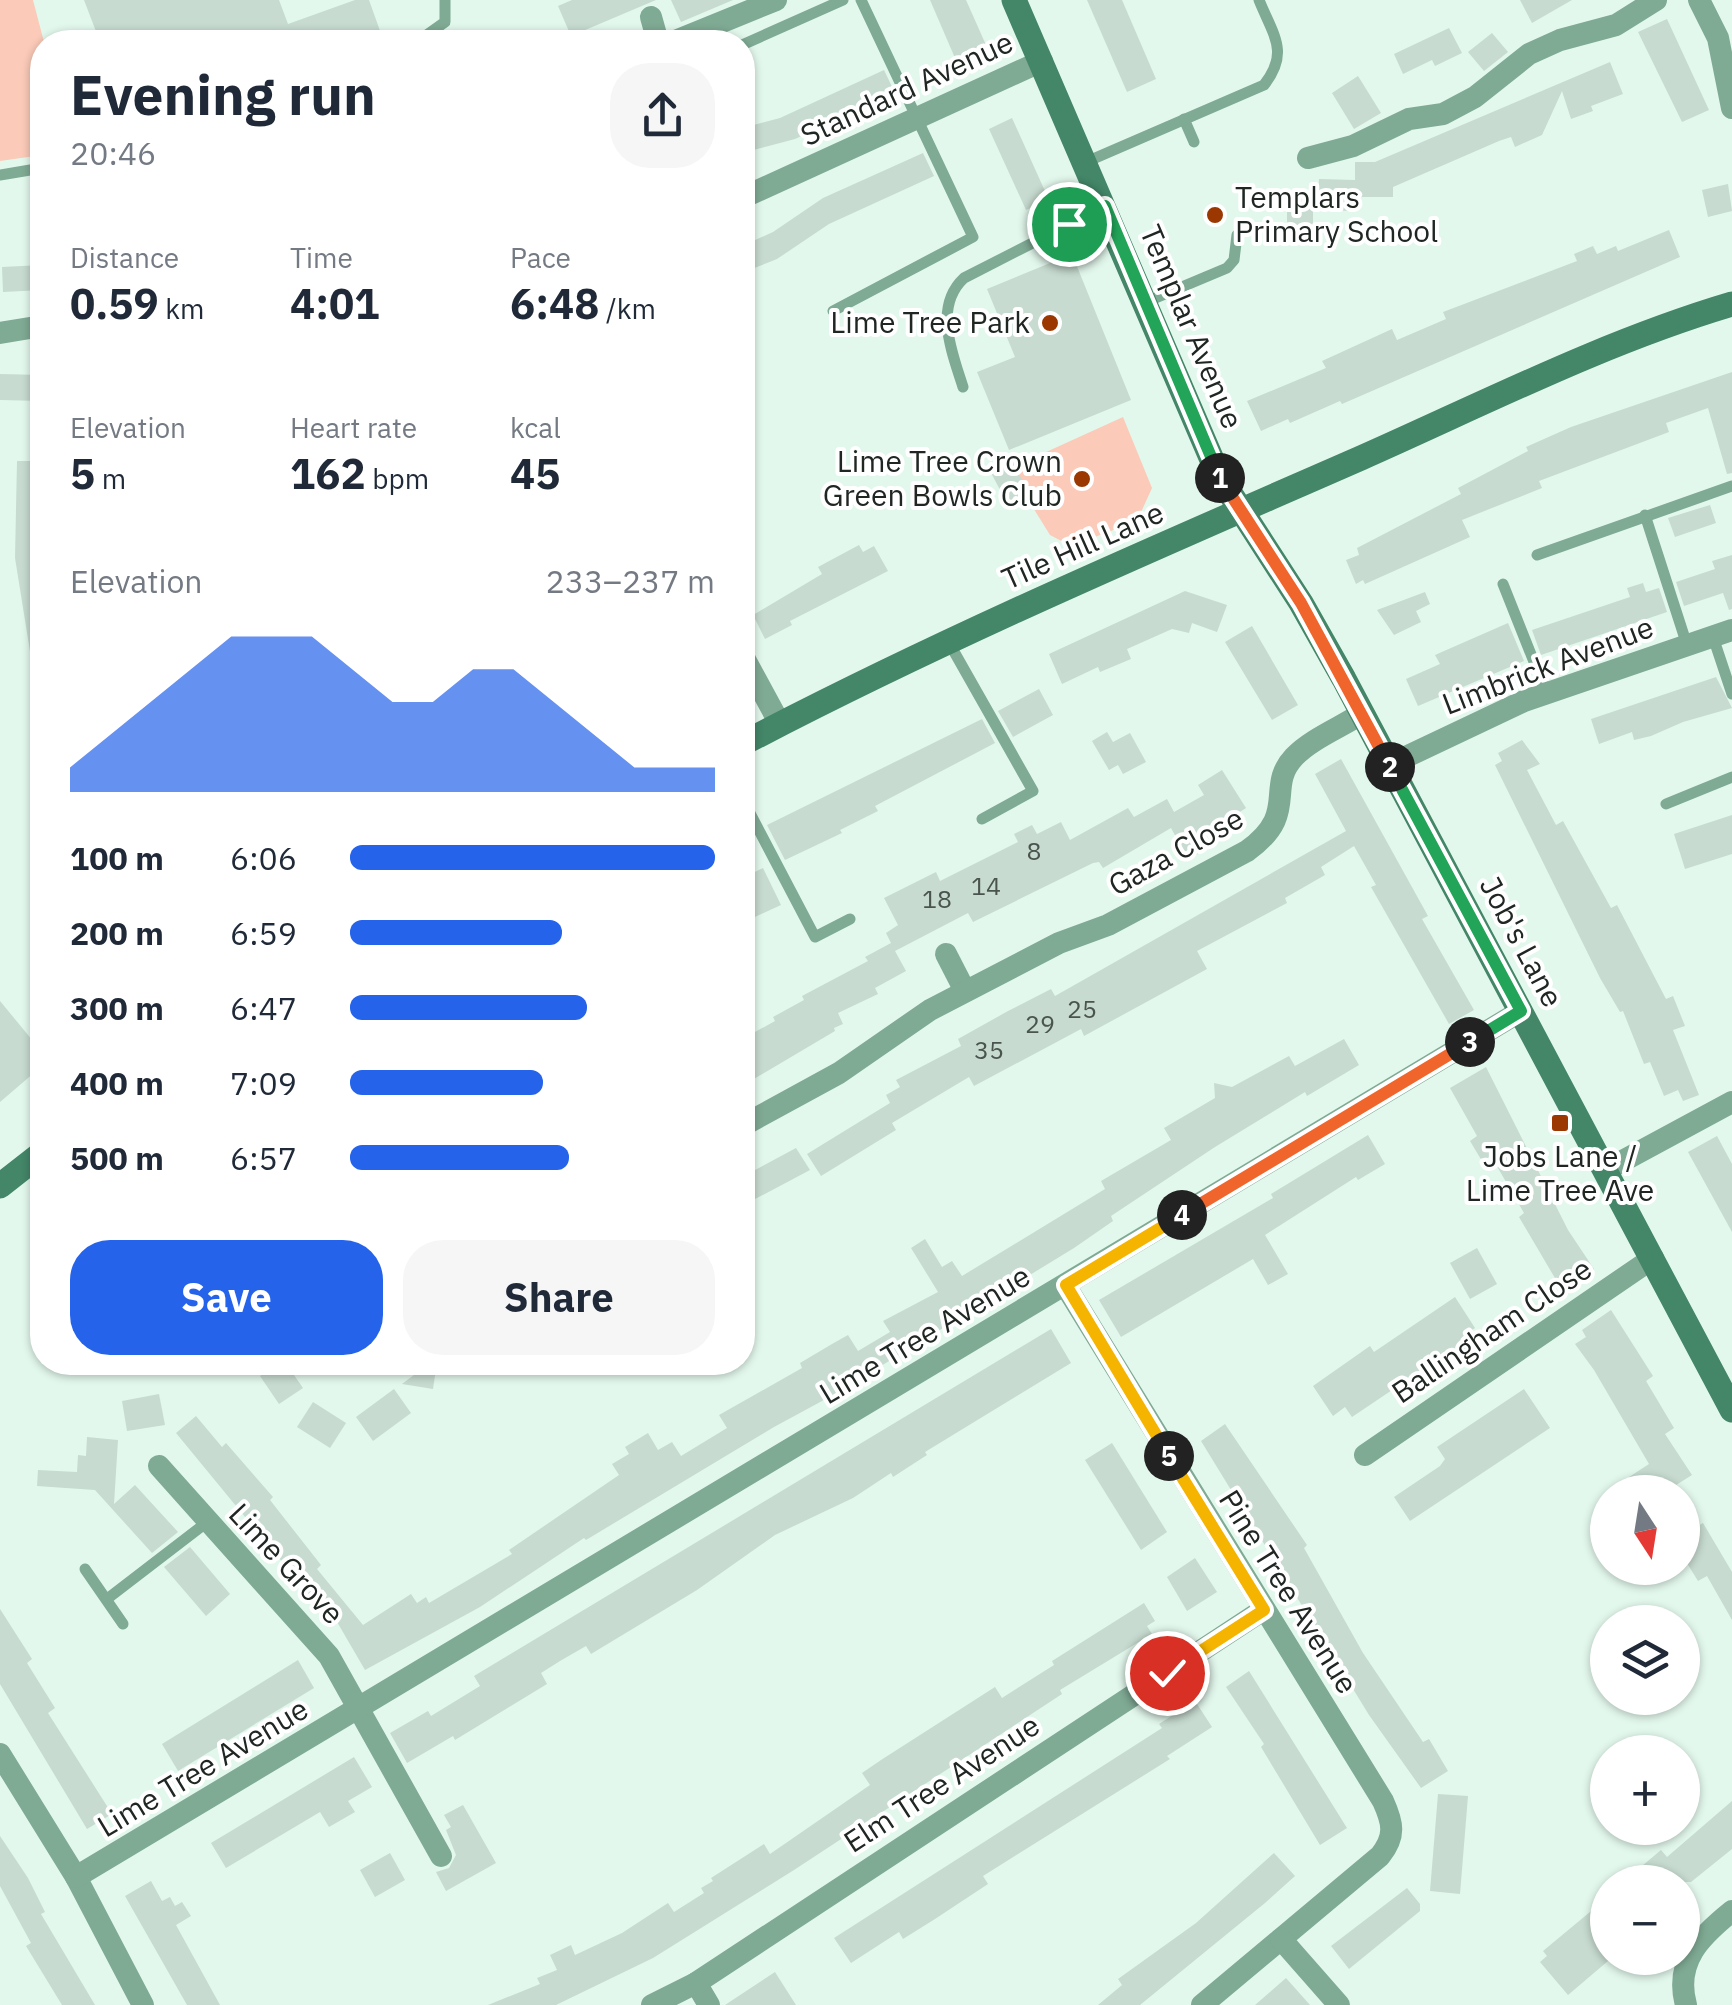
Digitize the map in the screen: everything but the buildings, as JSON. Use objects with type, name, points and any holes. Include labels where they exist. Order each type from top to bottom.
[{"type":"street","points":[[702,30],[776,0]]},
{"type":"street","name":"Templar Avenue","points":[[1014,0],[1214,466],[1242,511]]},
{"type":"street","points":[[1308,158],[1354,146],[1409,119],[1443,114],[1475,97],[1529,54],[1560,40],[1616,24],[1656,0]]},
{"type":"street","points":[[1700,0],[1725,37],[1732,108]]},
{"type":"street","points":[[650,17],[654,30]]},
{"type":"street","name":"Standard Avenue","points":[[755,192],[1042,61]]},
{"type":"street","name":"Tile Hill Lane","points":[[755,737],[948,641],[1630,339],[1732,304]]},
{"type":"street","points":[[0,333],[30,328]]},
{"type":"street","name":"Job's Lane","points":[[1242,511],[1301,603],[1732,1410]]},
{"type":"street","name":"Limbrick Avenue","points":[[1389,765],[1546,692],[1722,633]]},
{"type":"street","points":[[755,678],[780,724]]},
{"type":"street","name":"Gaza Close","points":[[755,1119],[839,1072],[930,1010],[1059,942],[1108,925],[1268,836],[1278,818],[1286,768],[1296,755],[1361,714]]},
{"type":"street","points":[[946,954],[965,991]]},
{"type":"street","name":"Lime Tree Avenue","points":[[76,1877],[1521,1011]]},
{"type":"street","points":[[1606,1170],[1732,1102]]},
{"type":"street","points":[[0,1186],[30,1162]]},
{"type":"street","name":"Ballingham Close","points":[[1365,1455],[1652,1258]]},
{"type":"street","name":"Pine Tree Avenue","points":[[1066,1285],[1383,1801],[1394,1829],[1380,1856],[1281,1939]]},
{"type":"street","name":"Lime Grove","points":[[159,1466],[206,1523],[330,1656],[360,1710]]},
{"type":"street","name":"Elm Tree Avenue","points":[[652,2005],[696,1983],[1264,1610]]},
{"type":"street","points":[[360,1710],[441,1856]]},
{"type":"street","points":[[0,1754],[76,1877],[143,2005]]},
{"type":"street","points":[[1686,2005],[1683,1975],[1692,1948],[1732,1911]]},
{"type":"street","points":[[1202,2005],[1281,1939],[1339,2005]]},
{"type":"street","points":[[696,1983],[709,2005]]},
{"type":"lane","points":[[434,30],[445,22],[445,0]]},
{"type":"lane","points":[[755,39],[843,0]]},
{"type":"lane","points":[[833,310],[973,237],[860,0]]},
{"type":"lane","points":[[1086,162],[1264,85],[1277,68],[1280,51],[1259,0]]},
{"type":"lane","points":[[1184,120],[1194,142]]},
{"type":"lane","points":[[0,174],[30,170]]},
{"type":"lane","points":[[963,387],[948,330],[953,288],[964,278],[1105,206]]},
{"type":"lane","points":[[1146,302],[1228,268],[1234,260],[1237,235]]},
{"type":"lane","points":[[1536,555],[1732,486]]},
{"type":"lane","points":[[1645,515],[1688,645]]},
{"type":"lane","points":[[1503,584],[1546,692]]},
{"type":"lane","points":[[1722,633],[1732,694]]},
{"type":"lane","points":[[948,641],[1033,790],[982,818]]},
{"type":"lane","points":[[1666,804],[1732,777]]},
{"type":"lane","points":[[755,823],[815,937],[850,919]]},
{"type":"lane","points":[[107,1599],[206,1523]]},
{"type":"lane","points":[[85,1569],[123,1624]]},
{"type":"shaded area","points":[[0,0],[33,0],[41,30],[30,30],[30,157],[0,161]]},
{"type":"shaded area","name":"Lime Tree Crown Green Bowls Club","points":[[1123,417],[1152,488],[1137,521],[1071,546],[1050,535],[1009,469]]},
{"type":"place","name":"Templars Primary School","points":[[1215,215]]},
{"type":"place","name":"Lime Tree Park","points":[[1050,323]]},
{"type":"place","name":"Lime Tree Crown Green Bowls Club","points":[[1082,479]]},
{"type":"place","name":"Jobs Lane / Lime Tree Ave","points":[[1560,1123]]},
{"type":"route","points":[[1069,224],[1105,206],[1219,476],[1301,603],[1521,1011],[1066,1285],[1264,1610],[1167,1673]]}]
